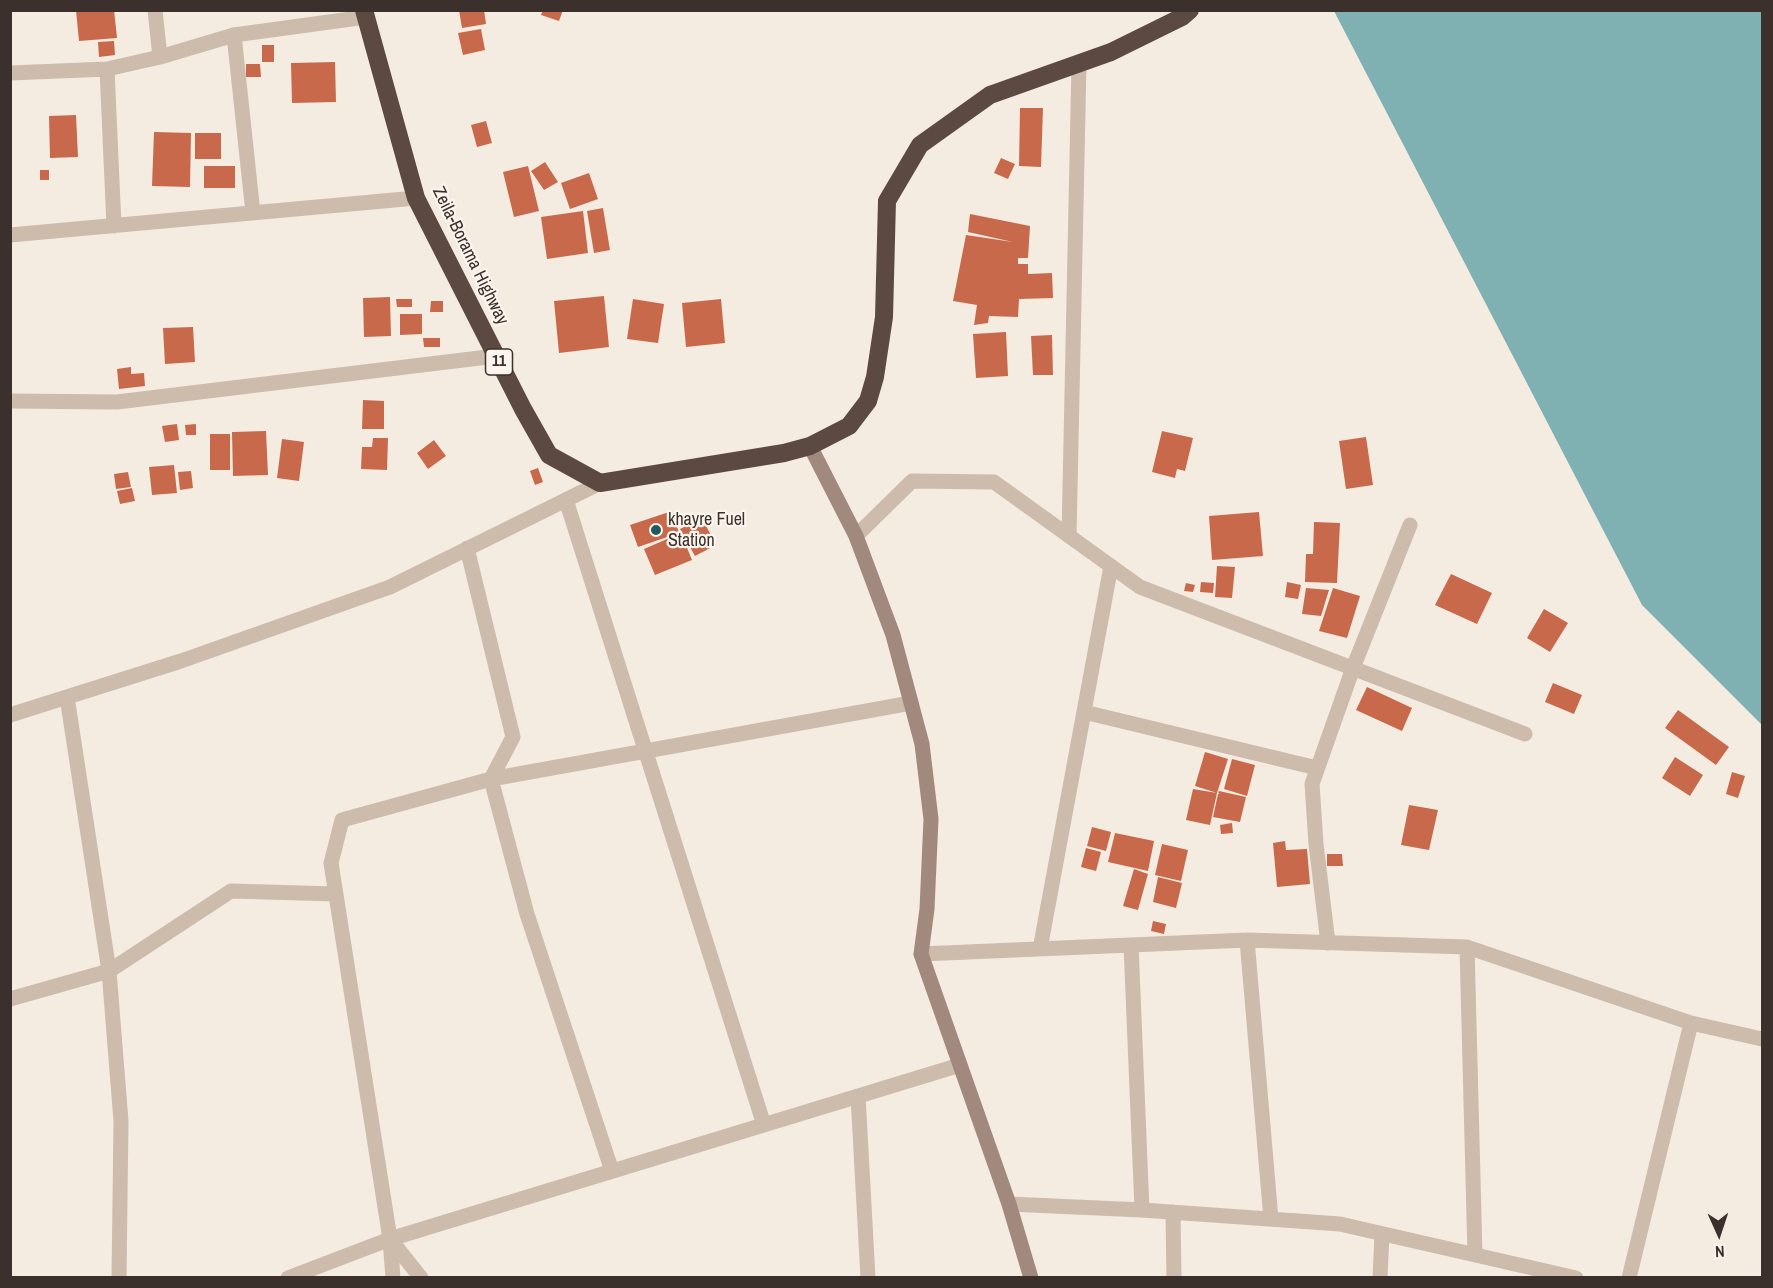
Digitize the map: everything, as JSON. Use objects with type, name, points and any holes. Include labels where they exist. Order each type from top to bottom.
[{"type":"highway","points":[[600,483],[784,453],[810,446],[849,426],[868,401],[874,377],[884,317],[887,201],[920,145],[990,95],[1111,52],[1182,17],[1190,10]]},
{"type":"highway","name":"Zeila-Borama Highway","points":[[365,14],[416,198],[523,409],[549,455],[600,483]]},
{"type":"street","points":[[155,10],[160,57]]},
{"type":"street","points":[[10,73],[107,69],[160,57],[234,35],[365,14]]},
{"type":"street","points":[[234,35],[253,213]]},
{"type":"street","points":[[1069,536],[1079,63]]},
{"type":"street","points":[[107,69],[114,226]]},
{"type":"street","points":[[10,235],[416,198]]},
{"type":"street","points":[[10,401],[117,402],[496,356]]},
{"type":"street","points":[[810,446],[856,536],[893,635],[922,744],[931,819],[927,909],[921,954],[1009,1204],[1031,1278]]},
{"type":"street","points":[[856,536],[912,481],[994,482],[1140,587],[1525,734]]},
{"type":"street","points":[[10,716],[181,661],[390,587],[600,483]]},
{"type":"street","points":[[566,500],[764,1125]]},
{"type":"street","points":[[1328,943],[1316,844],[1312,784],[1353,668],[1410,525]]},
{"type":"street","points":[[467,548],[513,737],[491,779],[527,914],[612,1171]]},
{"type":"street","points":[[1040,949],[1111,566]]},
{"type":"street","points":[[67,697],[109,971],[121,1121],[119,1278]]},
{"type":"street","points":[[393,1278],[390,1239],[330,863],[342,820],[491,779],[911,703]]},
{"type":"street","points":[[1084,712],[1317,768]]},
{"type":"street","points":[[10,999],[109,971],[231,891],[336,894]]},
{"type":"street","points":[[921,954],[1247,940],[1467,947],[1691,1023],[1762,1039]]},
{"type":"street","points":[[1247,940],[1271,1219]]},
{"type":"street","points":[[1131,945],[1142,1210]]},
{"type":"street","points":[[1467,947],[1475,1255]]},
{"type":"street","points":[[1629,1278],[1691,1023]]},
{"type":"street","points":[[288,1278],[390,1239],[960,1065]]},
{"type":"street","points":[[858,1096],[868,1278]]},
{"type":"street","points":[[1009,1204],[1142,1210],[1340,1224],[1576,1278]]},
{"type":"street","points":[[1173,1212],[1174,1278]]},
{"type":"street","points":[[1380,1278],[1382,1234]]},
{"type":"street","points":[[390,1239],[421,1278]]},
{"type":"water","points":[[1334,11],[1762,11],[1762,725],[1642,605]]},
{"type":"building","points":[[76,10],[114,10],[117,38],[79,41]]},
{"type":"building","points":[[459,10],[484,10],[486,24],[462,28]]},
{"type":"building","points":[[543,10],[563,10],[559,21],[541,15]]},
{"type":"building","points":[[481,29],[485,50],[463,55],[458,33]]},
{"type":"building","points":[[114,41],[115,55],[99,57],[98,42]]},
{"type":"building","points":[[262,45],[274,45],[274,62],[262,62]]},
{"type":"building","points":[[335,62],[336,102],[292,103],[291,63]]},
{"type":"building","points":[[246,64],[260,64],[261,77],[246,77]]},
{"type":"building","points":[[1020,108],[1043,108],[1041,167],[1019,166]]},
{"type":"building","points":[[76,115],[78,157],[50,158],[49,116]]},
{"type":"building","points":[[486,121],[492,143],[477,147],[471,125]]},
{"type":"building","points":[[154,132],[191,133],[190,187],[152,186]]},
{"type":"building","points":[[195,133],[221,133],[221,159],[195,159]]},
{"type":"building","points":[[1001,158],[1015,164],[1008,179],[994,173]]},
{"type":"building","points":[[545,162],[558,182],[544,190],[531,171]]},
{"type":"building","points":[[204,166],[235,166],[235,188],[204,188]]},
{"type":"building","points":[[528,166],[539,211],[514,217],[503,172]]},
{"type":"building","points":[[40,170],[49,170],[49,180],[40,180]]},
{"type":"building","points":[[589,173],[598,199],[570,209],[561,183]]},
{"type":"building","points":[[603,208],[610,250],[594,253],[587,211]]},
{"type":"building","points":[[583,211],[588,253],[547,259],[541,217]]},
{"type":"building","points":[[970,214],[1030,226],[1028,258],[1018,258],[1018,264],[1028,264],[1028,274],[1052,273],[1053,298],[1019,299],[1018,317],[989,316],[988,323],[974,325],[977,305],[953,301],[966,235],[1013,242],[968,232]]},
{"type":"building","points":[[604,296],[609,347],[559,353],[554,301]]},
{"type":"building","points":[[390,297],[391,336],[364,337],[363,298]]},
{"type":"building","points":[[396,299],[412,299],[412,307],[397,307]]},
{"type":"building","points":[[633,299],[664,304],[658,343],[627,339]]},
{"type":"building","points":[[721,299],[725,343],[686,347],[682,303]]},
{"type":"building","points":[[431,301],[443,301],[443,312],[430,312]]},
{"type":"building","points":[[400,314],[422,314],[422,334],[400,335]]},
{"type":"building","points":[[193,327],[195,362],[165,364],[163,328]]},
{"type":"building","points":[[1006,332],[1008,376],[976,378],[973,334]]},
{"type":"building","points":[[1052,335],[1053,375],[1033,375],[1031,336]]},
{"type":"building","points":[[423,338],[440,338],[440,347],[424,347]]},
{"type":"building","points":[[131,367],[131,374],[144,373],[145,386],[119,389],[117,369]]},
{"type":"building","points":[[363,400],[384,401],[384,429],[362,429]]},
{"type":"building","points":[[177,424],[179,440],[165,442],[162,426]]},
{"type":"building","points":[[196,424],[196,435],[186,435],[185,425]]},
{"type":"building","points":[[266,431],[268,475],[233,476],[232,432]]},
{"type":"building","points":[[1162,431],[1193,438],[1185,471],[1177,469],[1175,478],[1152,472]]},
{"type":"building","points":[[210,434],[230,434],[230,470],[210,470]]},
{"type":"building","points":[[1366,437],[1373,485],[1346,489],[1339,441]]},
{"type":"building","points":[[373,438],[388,438],[387,470],[361,469],[362,447],[372,447]]},
{"type":"building","points":[[282,439],[304,442],[299,481],[277,478]]},
{"type":"building","points":[[434,440],[446,456],[428,469],[417,453]]},
{"type":"building","points":[[174,465],[177,493],[152,495],[149,467]]},
{"type":"building","points":[[538,468],[543,482],[535,485],[530,471]]},
{"type":"building","points":[[191,471],[193,488],[180,490],[178,472]]},
{"type":"building","points":[[128,472],[131,487],[116,489],[114,474]]},
{"type":"building","points":[[132,488],[135,501],[120,504],[117,491]]},
{"type":"building","points":[[672,511],[679,533],[638,547],[630,525]]},
{"type":"building","points":[[1259,512],[1263,556],[1212,560],[1209,516]]},
{"type":"building","points":[[702,518],[716,545],[695,556],[680,529]]},
{"type":"building","points":[[1314,522],[1340,523],[1337,583],[1305,582],[1306,554],[1313,554]]},
{"type":"building","points":[[681,533],[692,560],[655,575],[644,549]]},
{"type":"building","points":[[1217,566],[1235,567],[1232,598],[1215,597]]},
{"type":"building","points":[[1451,574],[1492,593],[1477,624],[1435,605]]},
{"type":"building","points":[[1201,582],[1214,583],[1213,593],[1200,592]]},
{"type":"building","points":[[1287,582],[1301,585],[1298,599],[1285,597]]},
{"type":"building","points":[[1186,583],[1195,585],[1193,592],[1184,591]]},
{"type":"building","points":[[1306,588],[1329,590],[1321,616],[1302,614]]},
{"type":"building","points":[[1333,588],[1360,596],[1347,638],[1319,631]]},
{"type":"building","points":[[1544,609],[1568,623],[1550,652],[1527,638]]},
{"type":"building","points":[[1553,683],[1582,695],[1574,714],[1545,702]]},
{"type":"building","points":[[1367,687],[1412,708],[1402,731],[1356,710]]},
{"type":"building","points":[[1678,710],[1729,747],[1716,765],[1665,728]]},
{"type":"building","points":[[1205,752],[1228,759],[1217,793],[1195,786]]},
{"type":"building","points":[[1675,757],[1703,775],[1690,796],[1662,778]]},
{"type":"building","points":[[1232,759],[1255,765],[1247,796],[1224,789]]},
{"type":"building","points":[[1732,772],[1745,776],[1738,798],[1726,794]]},
{"type":"building","points":[[1193,789],[1217,793],[1210,825],[1186,820]]},
{"type":"building","points":[[1219,791],[1246,797],[1240,822],[1213,817]]},
{"type":"building","points":[[1409,805],[1438,810],[1429,850],[1401,845]]},
{"type":"building","points":[[1232,823],[1233,833],[1221,834],[1220,825]]},
{"type":"building","points":[[1092,827],[1111,832],[1106,851],[1087,846]]},
{"type":"building","points":[[1115,833],[1154,841],[1148,871],[1108,862]]},
{"type":"building","points":[[1285,841],[1286,850],[1307,849],[1310,884],[1277,887],[1273,843]]},
{"type":"building","points":[[1162,844],[1188,850],[1181,881],[1155,875]]},
{"type":"building","points":[[1086,848],[1101,852],[1096,871],[1081,867]]},
{"type":"building","points":[[1327,854],[1342,854],[1343,866],[1327,866]]},
{"type":"building","points":[[1134,869],[1148,874],[1138,910],[1123,906]]},
{"type":"building","points":[[1158,877],[1182,883],[1176,908],[1153,902]]},
{"type":"building","points":[[1153,921],[1166,924],[1164,934],[1151,931]]},
{"type":"place","name":"khayre Fuel Station","points":[[656,530]]}]
